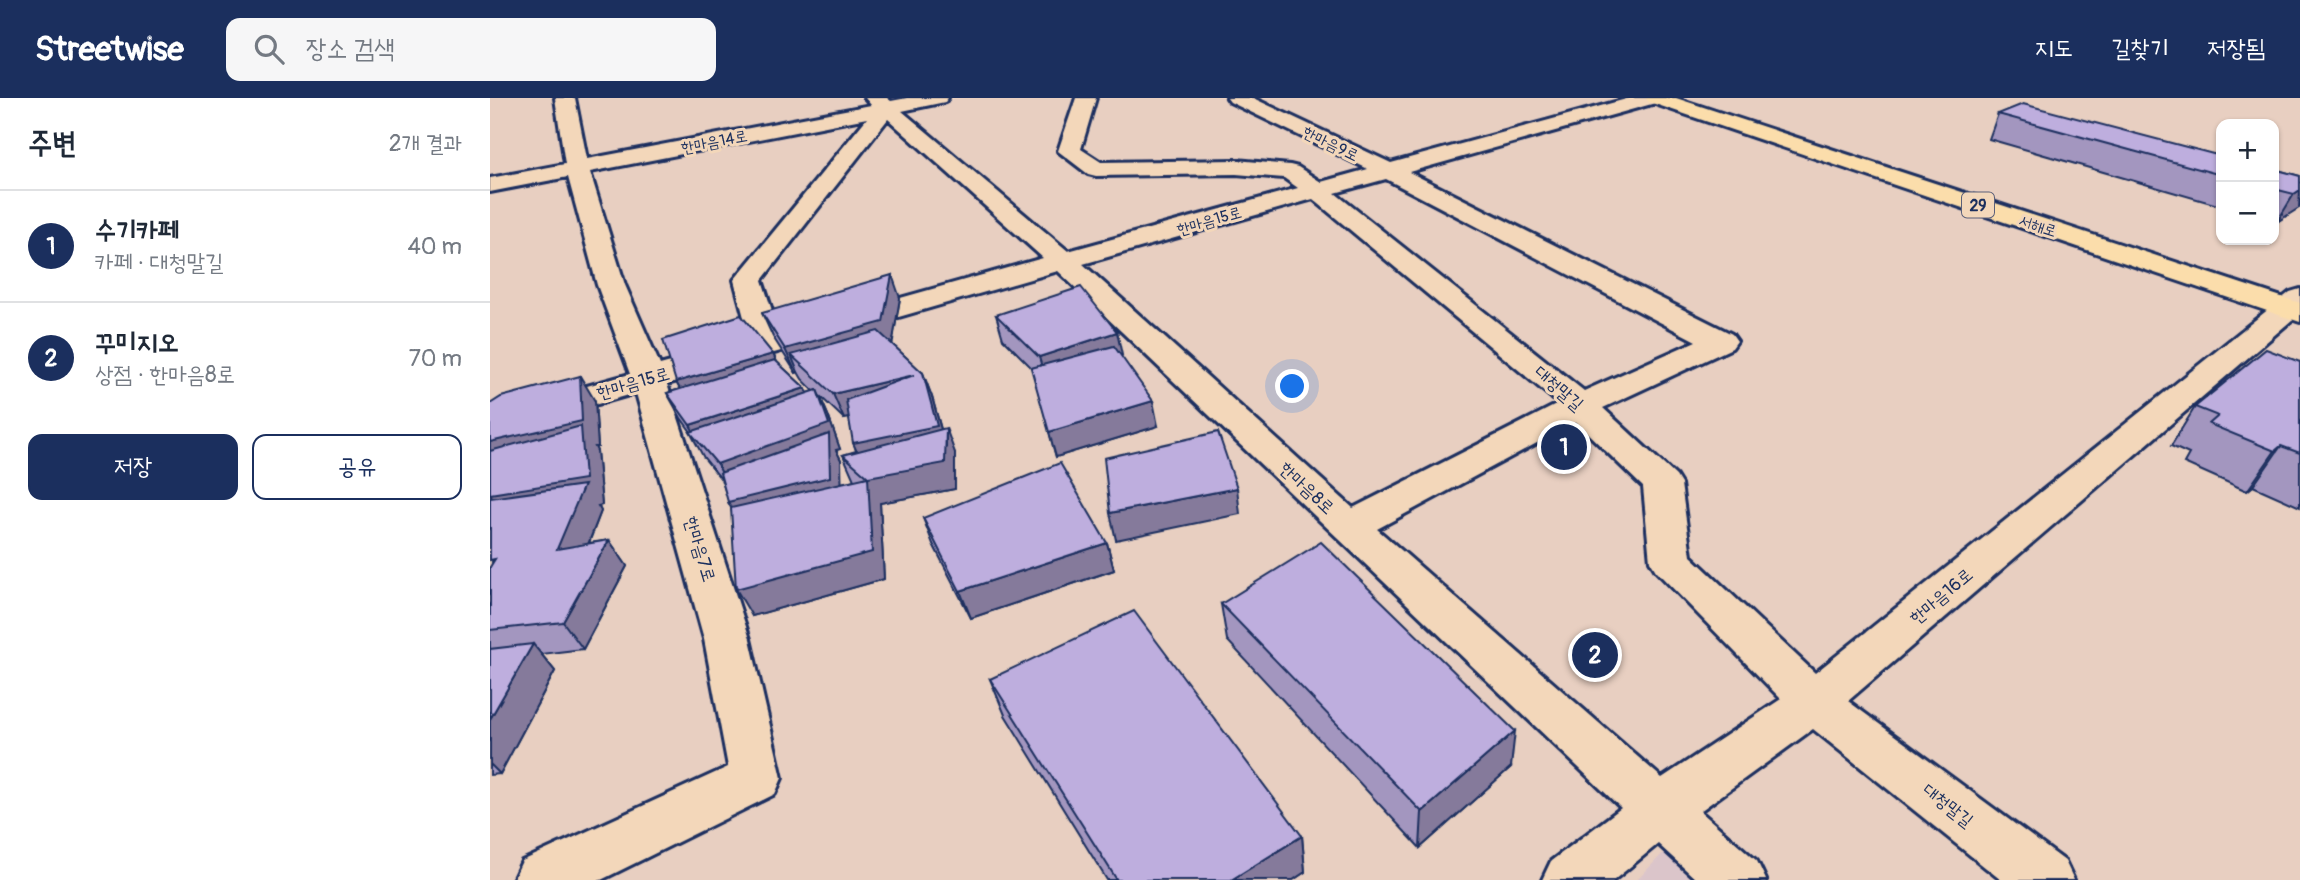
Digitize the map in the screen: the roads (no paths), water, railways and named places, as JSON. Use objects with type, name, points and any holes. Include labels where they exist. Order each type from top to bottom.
[{"type":"main road","name":"서해로","points":[[1654,98],[2297,302]]},
{"type":"main road","name":"서해로","points":[[1707,98],[2297,302]]},
{"type":"street","name":"한마음7로","points":[[542,880],[756,778],[727,639],[649,379],[611,285],[577,168],[565,98]]},
{"type":"street","name":"한마음14로","points":[[490,185],[881,103],[938,98]]},
{"type":"street","name":"대청말길","points":[[1086,98],[1069,150],[1096,169],[1236,167],[1290,172],[1317,190],[1580,406],[1662,485],[1671,561],[1814,702],[2045,880]]},
{"type":"street","name":"한마음9로","points":[[1237,98],[1387,170],[1721,341],[1580,406]]},
{"type":"street","name":"한마음15로","points":[[490,424],[1387,170],[1654,98]]},
{"type":"street","name":"한마음8로","points":[[881,103],[1063,261],[1349,527],[1737,880]]},
{"type":"street","points":[[767,344],[748,280],[881,103]]},
{"type":"street","name":"한마음16로","points":[[1571,880],[1661,809],[1814,702],[2297,302]]},
{"type":"street","points":[[490,396],[515,393],[539,411]]},
{"type":"street","points":[[1349,527],[1580,406]]},
{"type":"place","name":"수기카페","points":[[1564,447]]},
{"type":"place","name":"꾸미지오","points":[[1595,655]]}]
